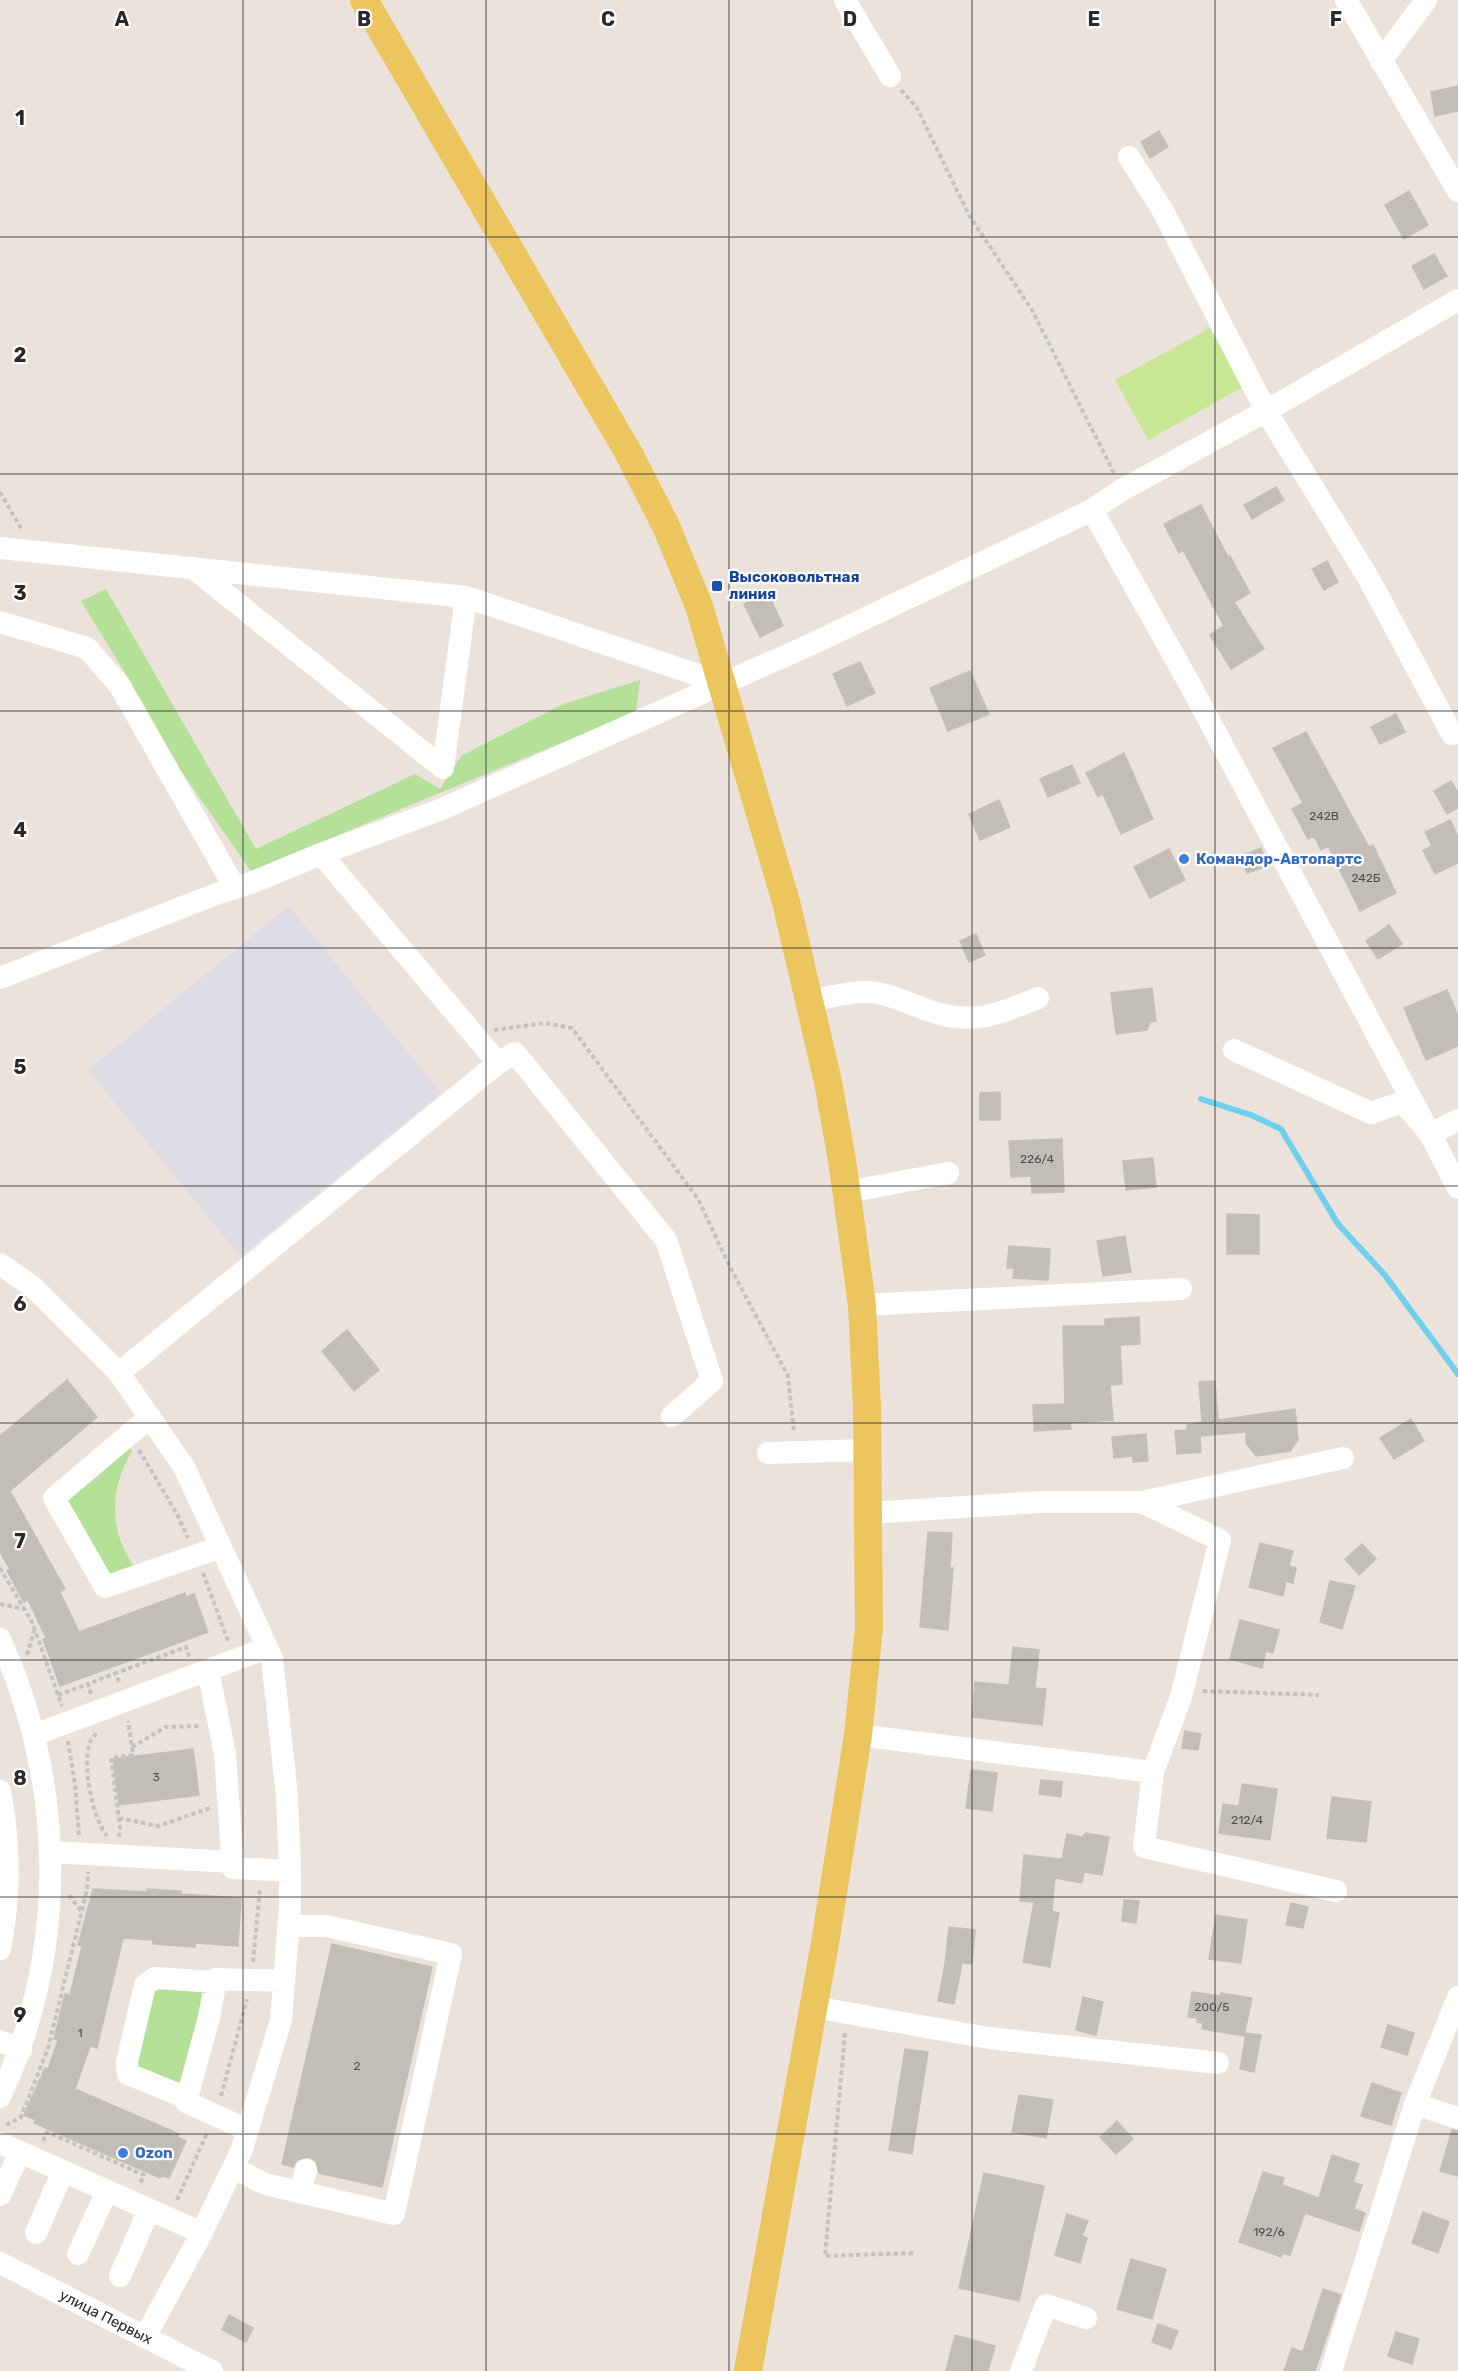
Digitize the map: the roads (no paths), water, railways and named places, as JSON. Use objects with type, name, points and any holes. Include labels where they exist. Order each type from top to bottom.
[{"type":"main road","points":[[363,0],[628,452],[690,579],[723,683],[786,902],[828,1082],[847,1192],[862,1305],[868,1450],[869,1628],[858,1735],[813,2007],[748,2371]]},
{"type":"street","points":[[846,0],[890,76]]},
{"type":"street","points":[[1346,0],[1458,191]]},
{"type":"street","points":[[1381,61],[1426,0]]},
{"type":"street","points":[[1129,157],[1163,211],[1266,411],[1368,579],[1452,734]]},
{"type":"street","points":[[0,978],[442,809],[814,643],[1092,510],[1122,490],[1266,411],[1458,300]]},
{"type":"street","points":[[1092,510],[1188,681],[1458,1188]]},
{"type":"street","points":[[0,548],[466,597],[723,683]]},
{"type":"street","points":[[193,568],[443,768],[466,597]]},
{"type":"street","points":[[0,622],[87,648],[120,686],[235,888]]},
{"type":"street","points":[[321,854],[498,1063]]},
{"type":"street","points":[[810,1001],[865,992],[890,996],[940,1014],[966,1017],[991,1016],[1038,998]]},
{"type":"street","points":[[1234,1050],[1371,1113],[1403,1102],[1430,1134]]},
{"type":"street","points":[[119,1373],[498,1063],[515,1053],[666,1240],[712,1381],[672,1416]]},
{"type":"street","points":[[1430,1134],[1458,1120]]},
{"type":"street","points":[[847,1192],[948,1173]]},
{"type":"street","points":[[0,1264],[33,1287],[119,1373],[150,1417],[184,1467],[272,1658],[287,1796],[290,1871],[289,1926],[281,2020],[242,2149],[202,2233],[146,2337]]},
{"type":"street","points":[[862,1305],[1181,1289]]},
{"type":"street","points":[[150,1417],[54,1498],[105,1587],[221,1547]]},
{"type":"street","points":[[768,1453],[868,1450]]},
{"type":"street","points":[[869,1512],[1041,1502],[1142,1502],[1343,1458]]},
{"type":"street","points":[[1142,1502],[1220,1540],[1181,1697],[1153,1772],[1144,1847],[1336,1892]]},
{"type":"street","points":[[0,1639],[24,1701],[34,1735],[43,1778],[50,1852],[47,1935],[32,2012],[10,2046],[0,2097]]},
{"type":"street","points":[[34,1735],[267,1648]]},
{"type":"street","points":[[208,1670],[225,1754],[233,1868],[290,1871]]},
{"type":"street","points":[[858,1735],[1153,1772]]},
{"type":"street","points":[[0,1791],[8,1883],[0,1949]]},
{"type":"street","points":[[50,1852],[118,1851],[233,1862]]},
{"type":"street","points":[[233,2168],[265,2184],[394,2214],[451,1954],[326,1926],[289,1926]]},
{"type":"street","points":[[187,2098],[128,2074],[127,2062],[145,1985],[154,1978],[215,1982],[216,1979],[284,1981]]},
{"type":"street","points":[[215,1982],[209,2017],[186,2102],[248,2130]]},
{"type":"street","points":[[1334,2370],[1415,2104],[1458,1997]]},
{"type":"street","points":[[813,2007],[989,2038],[1218,2063]]},
{"type":"street","points":[[1415,2104],[1458,2118]]},
{"type":"street","points":[[0,2195],[20,2147],[63,2171],[202,2233]]},
{"type":"street","points":[[300,2192],[306,2170]]},
{"type":"street","points":[[36,2233],[63,2171]]},
{"type":"street","points":[[78,2254],[107,2191]]},
{"type":"street","points":[[120,2276],[149,2210]]},
{"type":"street","name":"улица Первых","points":[[0,2263],[212,2371]]},
{"type":"street","points":[[1021,2371],[1046,2305],[1086,2318]]},
{"type":"waterway","points":[[1201,1099],[1251,1115],[1281,1129],[1338,1224],[1384,1274],[1458,1374]]},
{"type":"place","name":"Высоковольтная линия","points":[[717,586]]},
{"type":"place","name":"Командор-Автопартс","points":[[1184,859]]},
{"type":"place","name":"Ozon","points":[[123,2153]]}]
